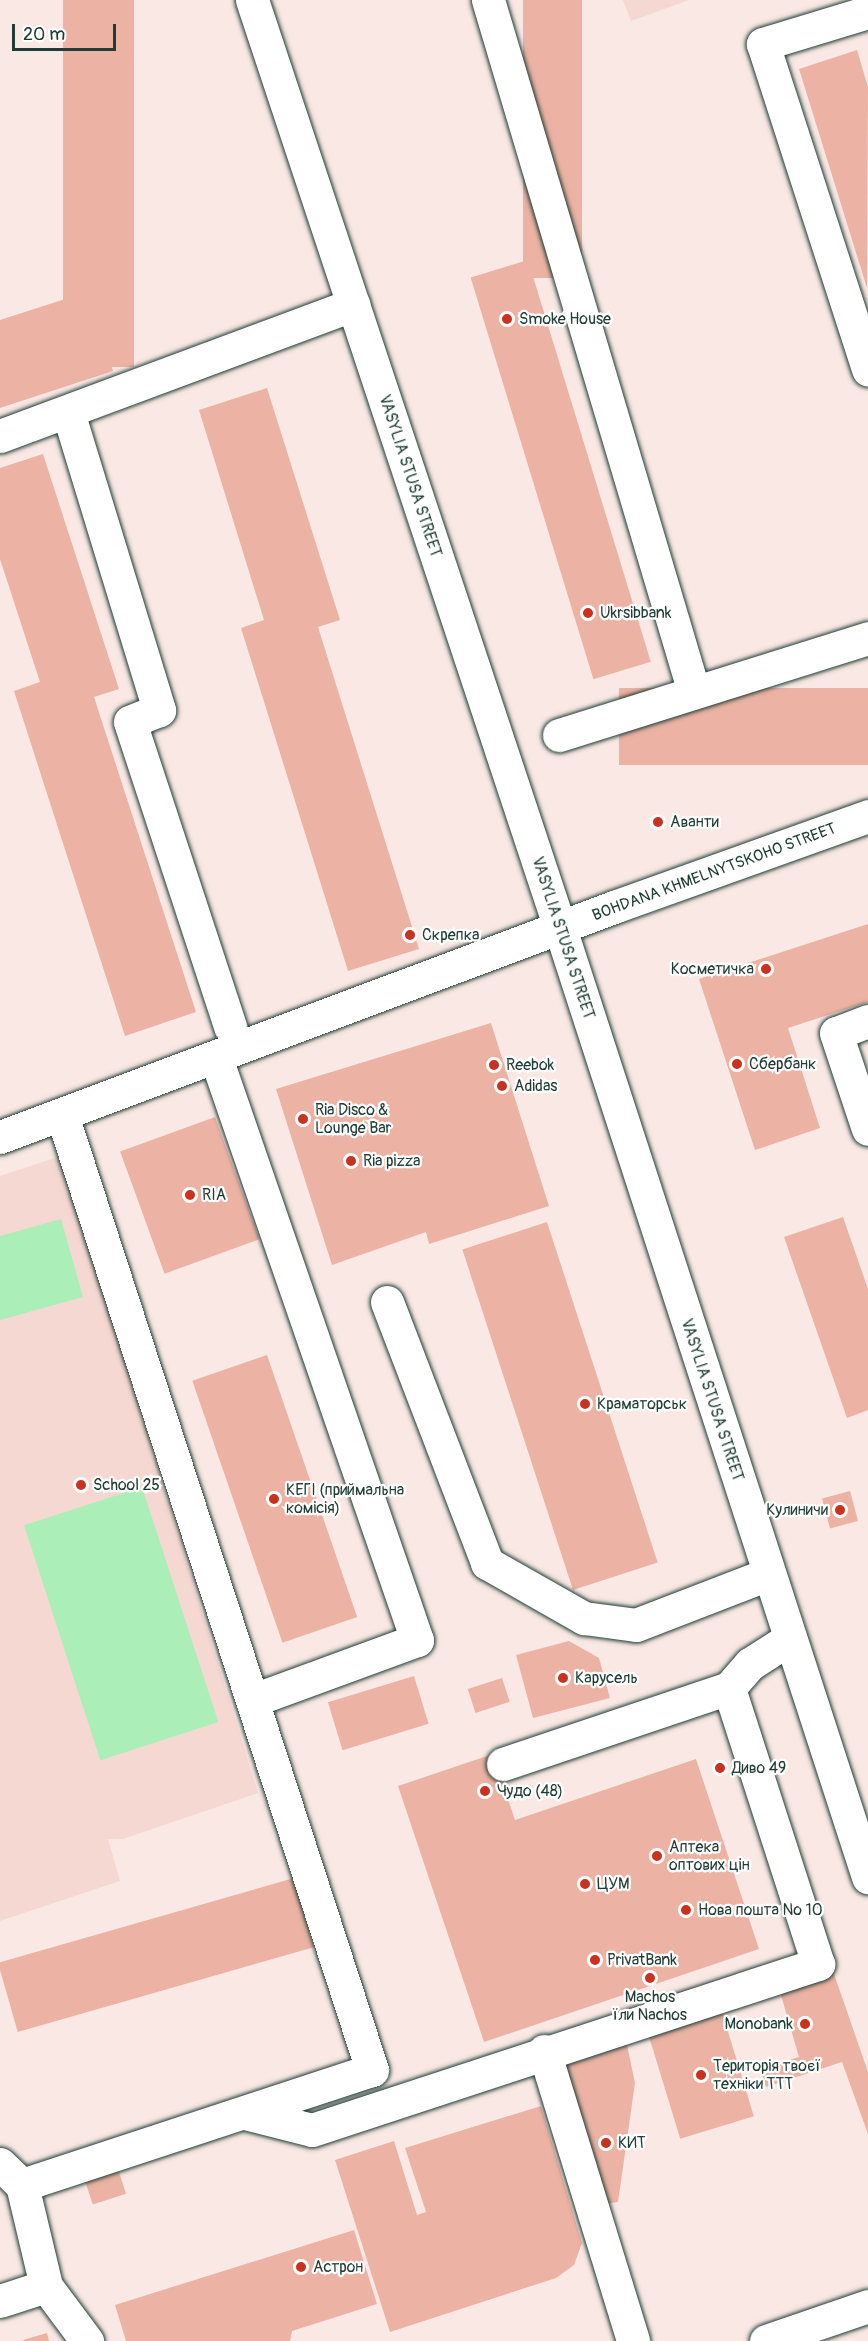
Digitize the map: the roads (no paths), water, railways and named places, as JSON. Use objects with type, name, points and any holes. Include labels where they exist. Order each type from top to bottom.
[{"type":"street","name":"VASYLIA STUSA STREET","points":[[252,0],[560,928],[789,1639],[860,1828],[868,1877]]},
{"type":"street","points":[[488,0],[693,689]]},
{"type":"street","points":[[868,12],[763,44],[868,370]]},
{"type":"street","points":[[0,436],[353,305]]},
{"type":"street","points":[[68,412],[159,710],[130,722],[230,1027]]},
{"type":"street","points":[[559,735],[693,689],[868,638]]},
{"type":"street","name":"BOHDANA KHMELNYTSKOHO STREET","points":[[0,1137],[868,816]]},
{"type":"street","points":[[868,1021],[836,1033],[868,1129]]},
{"type":"street","points":[[216,1058],[417,1640],[253,1700]]},
{"type":"street","points":[[62,1115],[372,2070],[245,2113],[11,2175],[46,2286],[87,2341]]},
{"type":"street","points":[[387,1302],[487,1563],[584,1618],[636,1624],[768,1574]]},
{"type":"street","points":[[503,1764],[729,1688],[750,1664],[789,1639]]},
{"type":"street","points":[[245,2113],[312,2130],[544,2051],[818,1964],[729,1688]]},
{"type":"street","points":[[544,2051],[633,2341]]},
{"type":"street","points":[[0,2301],[46,2286]]},
{"type":"street","points":[[766,2341],[868,2306]]},
{"type":"place","name":"Smoke House","points":[[507,319]]},
{"type":"place","name":"Ukrsibbank","points":[[588,613]]},
{"type":"place","name":"Аванти","points":[[658,822]]},
{"type":"place","name":"Скрепка","points":[[410,935]]},
{"type":"place","name":"Косметичка","points":[[766,969]]},
{"type":"place","name":"Сбербанк","points":[[737,1064]]},
{"type":"place","name":"Reebok","points":[[494,1065]]},
{"type":"place","name":"Adidas","points":[[502,1086]]},
{"type":"place","name":"Ria Disco & Lounge Bar","points":[[303,1119]]},
{"type":"place","name":"Ria pizza","points":[[351,1161]]},
{"type":"place","name":"RIA","points":[[190,1195]]},
{"type":"place","name":"Краматорськ","points":[[585,1404]]},
{"type":"place","name":"School 25","points":[[81,1485]]},
{"type":"place","name":"КЕГІ (приймальна комісія)","points":[[274,1499]]},
{"type":"place","name":"Кулиничи","points":[[840,1510]]},
{"type":"place","name":"Карусель","points":[[563,1678]]},
{"type":"place","name":"Диво 49","points":[[720,1768]]},
{"type":"place","name":"Чудо (48)","points":[[485,1791]]},
{"type":"place","name":"Аптека оптових цін","points":[[657,1856]]},
{"type":"place","name":"ЦУМ","points":[[585,1884]]},
{"type":"place","name":"Нова пошта № 10","points":[[686,1910]]},
{"type":"place","name":"PrivatBank","points":[[595,1960]]},
{"type":"place","name":"Machos їли Nachos","points":[[650,1978]]},
{"type":"place","name":"Monobank","points":[[805,2024]]},
{"type":"place","name":"Територія твоєї техніки ТТТ","points":[[701,2075]]},
{"type":"place","name":"КИТ","points":[[606,2143]]},
{"type":"place","name":"Астрон","points":[[301,2267]]}]
